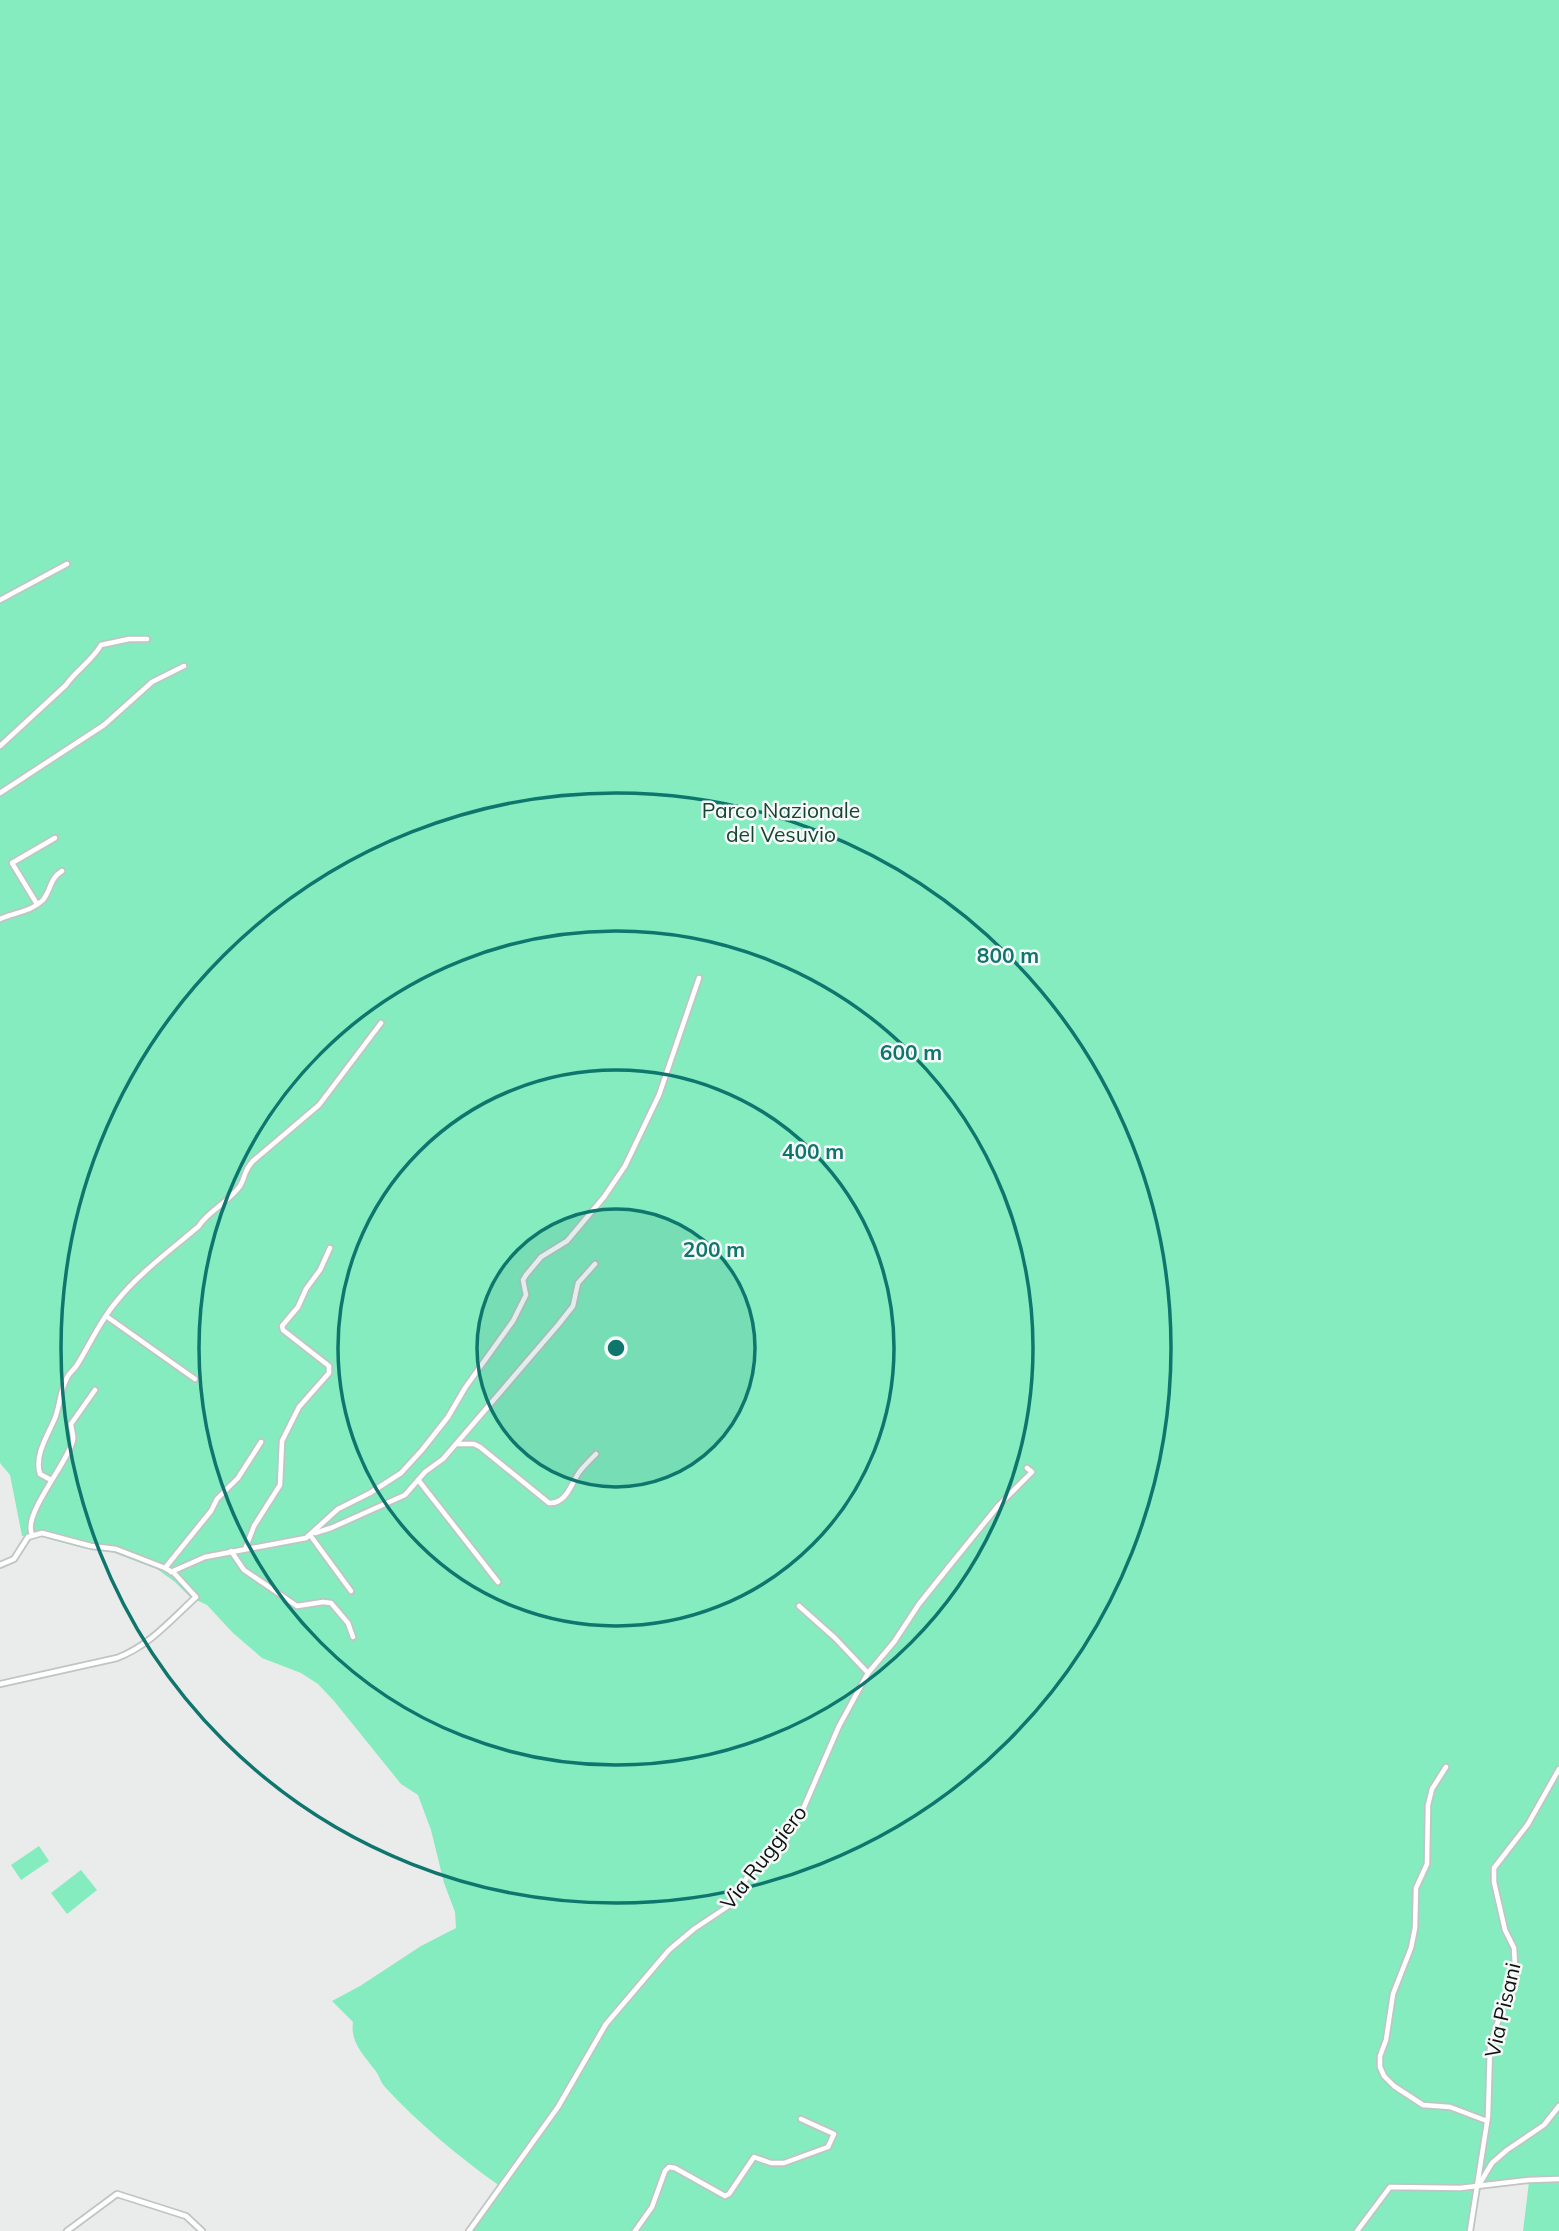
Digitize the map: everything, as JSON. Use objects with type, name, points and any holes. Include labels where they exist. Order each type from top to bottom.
[{"type":"street","points":[[0,600],[67,565]]},
{"type":"street","points":[[0,746],[66,685],[96,654],[101,645],[147,639]]},
{"type":"street","points":[[0,793],[104,725],[152,682],[184,666]]},
{"type":"street","points":[[37,904],[12,863],[55,838]]},
{"type":"street","points":[[0,919],[33,908],[45,897],[53,876],[62,871]]},
{"type":"street","points":[[311,1534],[338,1509],[401,1473],[422,1450],[448,1417],[465,1388],[513,1321],[526,1295],[523,1280],[526,1275],[541,1257],[567,1241],[625,1166],[659,1095],[699,978]]},
{"type":"street","points":[[51,1480],[38,1472],[41,1448],[56,1415],[68,1376],[116,1301],[220,1208],[242,1184],[244,1172],[253,1161],[319,1105],[381,1023]]},
{"type":"street","points":[[246,1548],[254,1525],[280,1485],[282,1441],[299,1407],[328,1373],[329,1366],[283,1330],[282,1326],[298,1307],[330,1248]]},
{"type":"street","points":[[171,1572],[196,1560],[331,1528],[405,1494],[457,1444],[573,1306],[578,1283],[595,1264]]},
{"type":"street","points":[[106,1317],[195,1379]]},
{"type":"street","points":[[0,1565],[14,1559],[32,1534],[30,1524],[73,1442],[71,1424],[94,1390]]},
{"type":"street","points":[[165,1569],[211,1511],[217,1499],[238,1478],[261,1442]]},
{"type":"street","points":[[457,1444],[474,1444],[480,1447],[553,1504],[572,1486],[578,1473],[596,1454]]},
{"type":"street","name":"Via Ruggiero","points":[[469,2231],[558,2107],[606,2024],[669,1950],[727,1907],[748,1876],[778,1845],[804,1807],[839,1726],[868,1674],[894,1642],[919,1604],[998,1506],[1032,1472],[1027,1468]]},
{"type":"street","points":[[419,1480],[498,1582]]},
{"type":"street","points":[[0,1684],[117,1658],[143,1646],[196,1597],[171,1572],[116,1549],[91,1546],[43,1533],[32,1534]]},
{"type":"street","points":[[311,1534],[351,1591]]},
{"type":"street","points":[[231,1551],[244,1570],[298,1606],[331,1603],[348,1623],[353,1637]]},
{"type":"street","points":[[799,1606],[835,1638],[868,1674]]},
{"type":"street","points":[[1446,1767],[1432,1789],[1428,1805],[1427,1864],[1416,1888],[1415,1928],[1411,1948],[1393,1994],[1380,2067],[1384,2076],[1394,2086],[1423,2105],[1450,2107],[1487,2121]]},
{"type":"street","name":"Via Pisani","points":[[1470,2231],[1487,2121],[1490,2047],[1515,1966],[1514,1948],[1505,1930],[1494,1882],[1494,1868],[1528,1824],[1559,1769]]},
{"type":"street","points":[[1478,2186],[1492,2163],[1544,2125],[1559,2106]]},
{"type":"street","points":[[635,2231],[652,2207],[664,2171],[669,2167],[725,2196],[754,2157],[771,2163],[784,2163],[828,2147],[834,2134],[801,2119]]},
{"type":"street","points":[[1357,2231],[1390,2187],[1478,2186],[1559,2179]]},
{"type":"street","points":[[66,2231],[117,2194],[186,2216],[202,2231]]},
{"type":"green space","name":"Parco Nazionale del Vesuvio","points":[[0,0],[1559,0],[1559,2231],[1523,2231],[1529,2182],[1478,2188],[1472,2231],[468,2231],[500,2186],[440,2140],[385,2087],[355,2042],[353,2022],[332,2001],[421,1946],[456,1928],[455,1912],[418,1795],[401,1784],[318,1684],[301,1673],[262,1658],[233,1633],[207,1605],[190,1597],[157,1569],[112,1552],[83,1548],[38,1536],[22,1536],[10,1475],[0,1463]]},
{"type":"green space","points":[[39,1846],[49,1861],[21,1880],[11,1865]]},
{"type":"green space","points":[[81,1870],[97,1890],[67,1914],[51,1893]]}]
